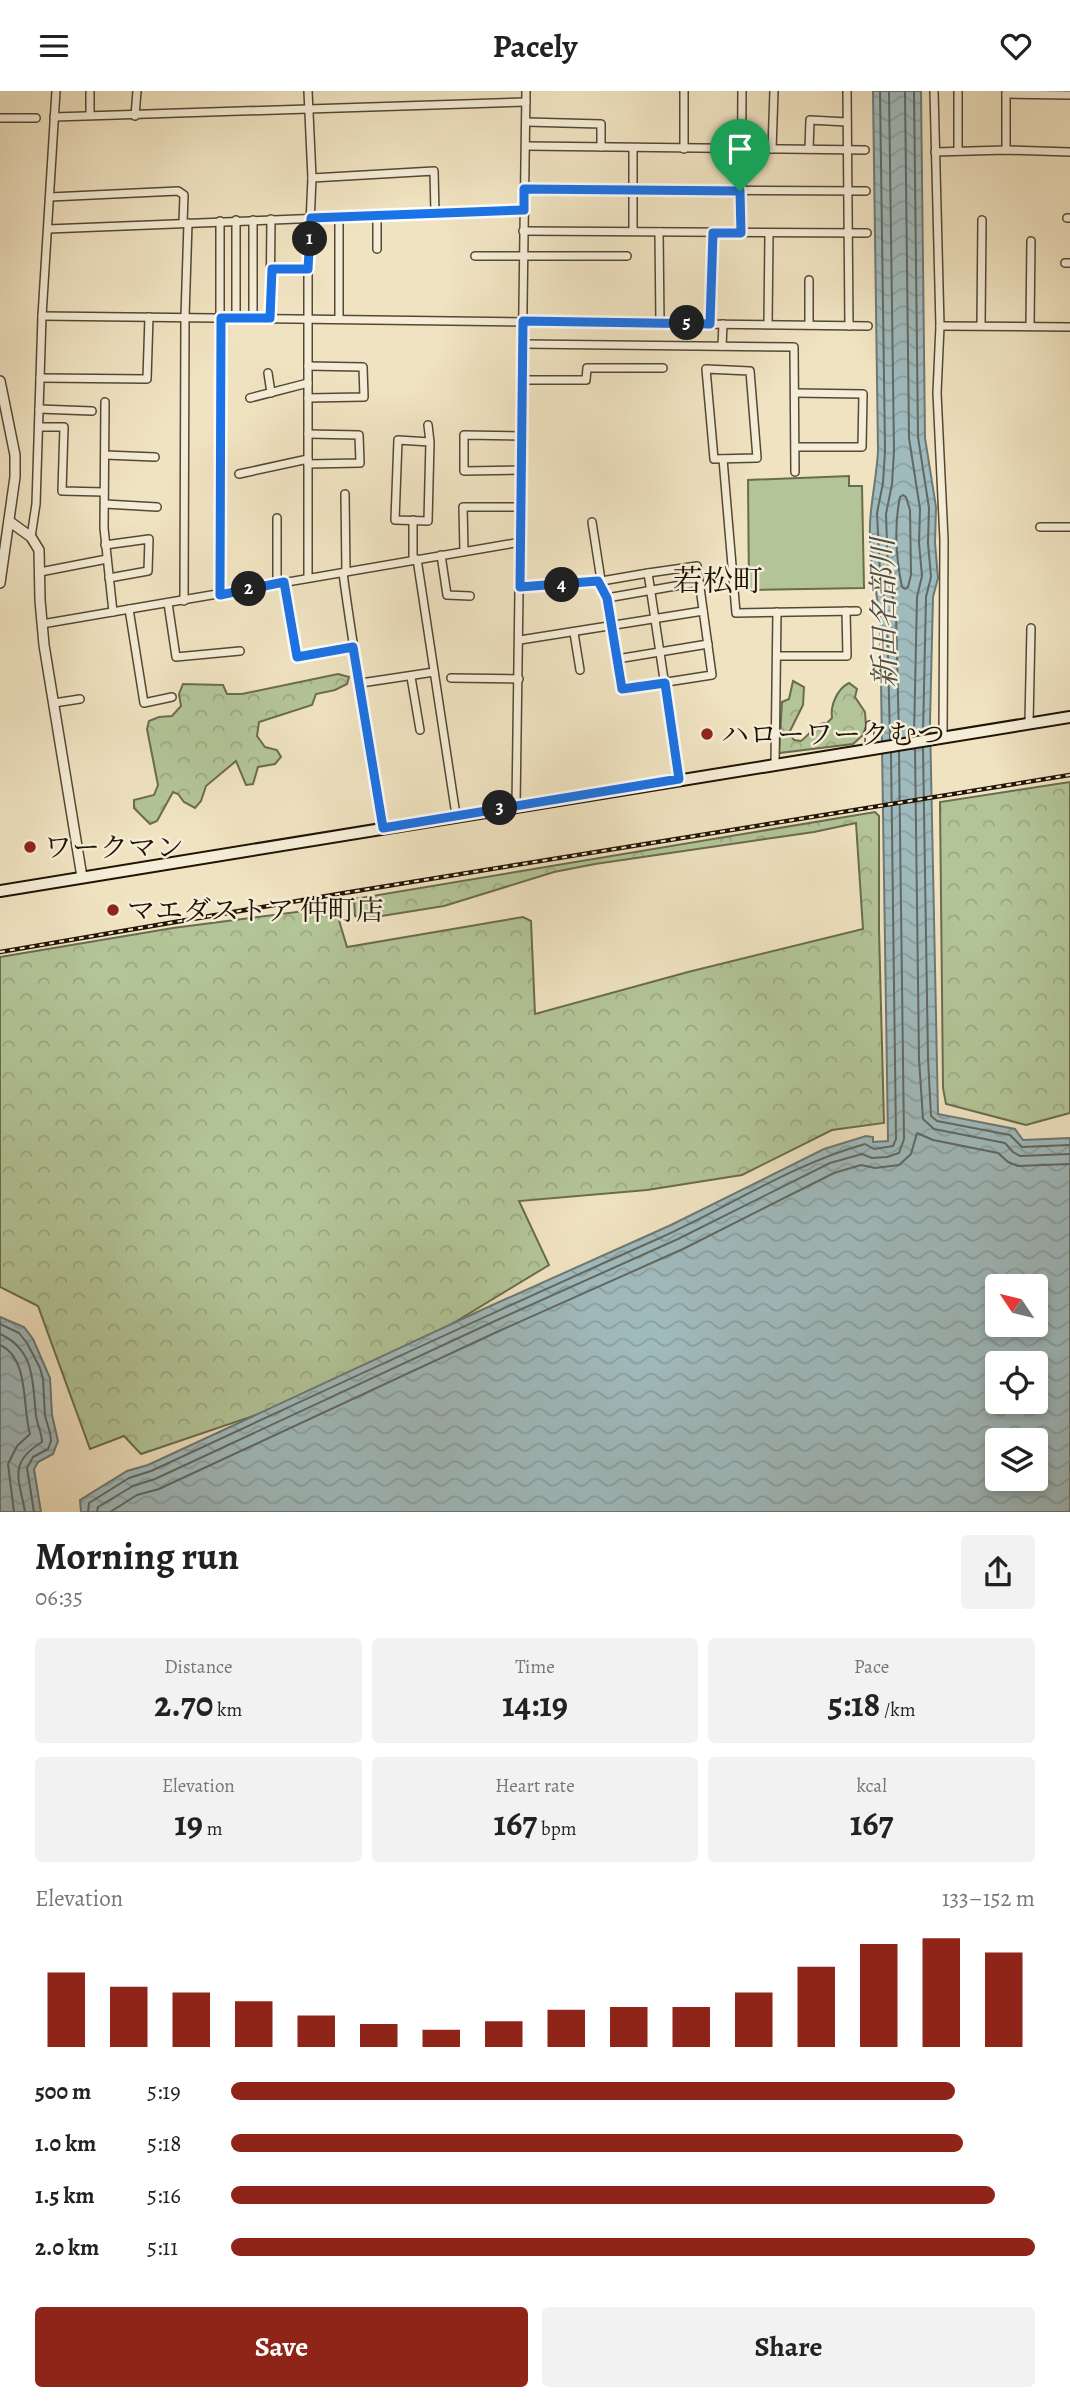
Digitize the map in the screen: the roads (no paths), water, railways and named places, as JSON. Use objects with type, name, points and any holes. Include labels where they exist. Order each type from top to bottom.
[{"type":"main road","points":[[0,891],[1070,717]]},
{"type":"street","points":[[31,537],[36,504],[43,316],[56,91]]},
{"type":"street","points":[[90,91],[90,115]]},
{"type":"street","points":[[135,116],[137,91]]},
{"type":"street","points":[[308,578],[308,269],[312,178],[309,91]]},
{"type":"street","points":[[516,806],[527,91]]},
{"type":"street","points":[[684,91],[684,149]]},
{"type":"street","points":[[741,233],[742,91]]},
{"type":"street","points":[[772,149],[774,91]]},
{"type":"street","points":[[846,91],[849,326]]},
{"type":"street","points":[[934,91],[940,326],[937,393],[944,540],[942,737]]},
{"type":"street","points":[[958,91],[958,151]]},
{"type":"street","points":[[1006,151],[1006,92],[1070,95]]},
{"type":"street","points":[[54,117],[526,102]]},
{"type":"street","points":[[0,118],[36,117]]},
{"type":"street","points":[[809,149],[810,120],[847,121]]},
{"type":"street","points":[[526,122],[601,124],[601,147]]},
{"type":"street","points":[[526,146],[865,150]]},
{"type":"street","points":[[633,148],[633,231]]},
{"type":"street","points":[[935,152],[1070,152]]},
{"type":"street","points":[[312,178],[435,171],[435,213]]},
{"type":"street","points":[[524,189],[866,191]]},
{"type":"street","points":[[50,197],[178,191],[184,195],[184,601]]},
{"type":"street","points":[[48,229],[524,210]]},
{"type":"street","points":[[377,215],[377,249]]},
{"type":"street","points":[[339,217],[339,318]]},
{"type":"street","points":[[270,318],[271,219]]},
{"type":"street","points":[[236,220],[236,318]]},
{"type":"street","points":[[253,220],[253,317]]},
{"type":"street","points":[[982,220],[982,325]]},
{"type":"street","points":[[220,221],[220,595]]},
{"type":"street","points":[[523,231],[867,233]]},
{"type":"street","points":[[659,232],[660,323]]},
{"type":"street","points":[[710,324],[713,233]]},
{"type":"street","points":[[768,324],[769,234]]},
{"type":"street","points":[[1030,327],[1031,241]]},
{"type":"street","points":[[475,256],[627,256]]},
{"type":"street","points":[[272,269],[308,269]]},
{"type":"street","points":[[809,280],[809,325]]},
{"type":"street","points":[[43,316],[868,326]]},
{"type":"street","points":[[40,378],[147,379],[149,317]]},
{"type":"street","points":[[722,346],[723,324]]},
{"type":"street","points":[[940,326],[1070,327]]},
{"type":"street","points":[[523,344],[794,347],[795,472]]},
{"type":"street","points":[[308,366],[363,367],[363,397],[308,398]]},
{"type":"street","points":[[523,380],[586,380],[587,368],[663,368]]},
{"type":"street","points":[[706,369],[750,371],[757,458],[723,459],[714,459],[706,369]]},
{"type":"street","points":[[268,373],[271,393]]},
{"type":"street","points":[[0,381],[3,418],[15,454],[0,583]]},
{"type":"street","points":[[250,398],[308,383]]},
{"type":"street","points":[[795,393],[863,394],[862,447],[796,447]]},
{"type":"street","points":[[105,402],[105,545],[113,612]]},
{"type":"street","points":[[39,409],[92,411]]},
{"type":"street","points":[[428,425],[430,442],[428,521],[395,520],[398,440],[430,442]]},
{"type":"street","points":[[39,426],[64,427],[62,491],[104,492]]},
{"type":"street","points":[[239,474],[308,461],[359,463],[359,435],[308,434]]},
{"type":"street","points":[[522,470],[464,471],[464,435],[523,436]]},
{"type":"street","points":[[105,455],[155,457]]},
{"type":"street","points":[[723,459],[736,613],[857,611]]},
{"type":"street","points":[[345,494],[344,572],[353,647],[383,828]]},
{"type":"street","points":[[105,503],[157,507]]},
{"type":"street","points":[[464,551],[463,507],[522,507]]},
{"type":"street","points":[[277,518],[281,583],[297,657],[353,647]]},
{"type":"street","points":[[413,520],[415,560],[456,815]]},
{"type":"street","points":[[520,587],[600,581],[697,566],[712,675],[622,689],[607,598],[600,581],[592,522]]},
{"type":"street","points":[[6,527],[31,537],[39,550],[42,624],[82,877]]},
{"type":"street","points":[[1040,527],[1070,527]]},
{"type":"street","points":[[105,545],[149,539],[148,571],[109,578]]},
{"type":"street","points":[[42,624],[521,542]]},
{"type":"street","points":[[441,555],[447,595],[470,596]]},
{"type":"street","points":[[40,572],[107,559]]},
{"type":"street","points":[[648,573],[679,779]]},
{"type":"street","points":[[607,598],[698,582]]},
{"type":"street","points":[[168,603],[176,657],[240,651]]},
{"type":"street","points":[[129,609],[144,702],[172,698]]},
{"type":"street","points":[[520,641],[703,611]]},
{"type":"street","points":[[777,656],[847,656],[846,611]]},
{"type":"street","points":[[775,764],[777,612]]},
{"type":"street","points":[[1029,723],[1031,628]]},
{"type":"street","points":[[574,633],[580,670]]},
{"type":"street","points":[[617,659],[708,644]]},
{"type":"street","points":[[360,684],[435,672]]},
{"type":"street","points":[[411,677],[420,730]]},
{"type":"street","points":[[451,678],[519,679]]},
{"type":"street","points":[[54,703],[80,699]]},
{"type":"street","points":[[869,749],[870,725]]},
{"type":"water","name":"新田名部川","points":[[873,91],[921,91],[925,438],[936,507],[938,578],[933,597],[930,722],[938,1114],[1015,1129],[1023,1140],[1070,1138],[1070,1512],[81,1512],[80,1500],[127,1471],[148,1465],[671,1225],[824,1149],[866,1136],[873,1137],[873,1142],[888,1141],[880,615],[872,563],[871,511],[878,451]]},
{"type":"water","points":[[0,1317],[24,1327],[33,1339],[50,1378],[52,1415],[58,1441],[53,1454],[38,1462],[34,1469],[41,1512],[0,1512]]},
{"type":"railway","points":[[0,952],[1070,775]]},
{"type":"place","name":"ハローワークむつ","points":[[707,734]]},
{"type":"place","name":"ワークマン","points":[[30,847]]},
{"type":"place","name":"マエダストア 仲町店","points":[[113,910]]},
{"type":"district","name":"若松町","points":[[718,581]]}]
